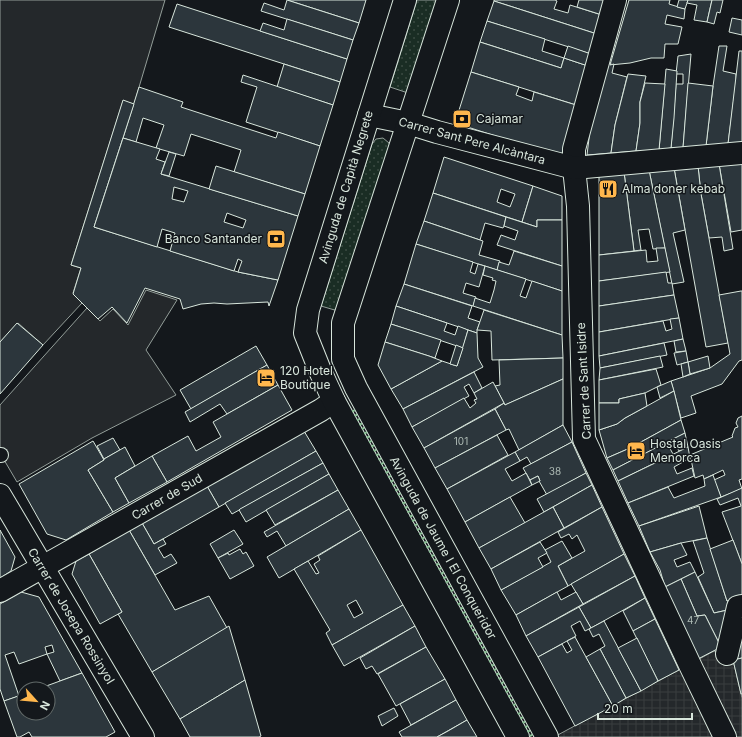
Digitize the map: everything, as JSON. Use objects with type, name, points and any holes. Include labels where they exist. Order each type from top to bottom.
[{"type":"street","name":"Avinguda de Capità Negrete","points":[[321,373],[305,333],[308,310],[405,0]]},
{"type":"street","points":[[408,123],[448,0]]},
{"type":"street","name":"Carrer de Sant Isidre","points":[[615,0],[574,149],[578,214],[584,439],[725,737]]},
{"type":"street","name":"Carrer Sant Pere Alcàntara","points":[[369,115],[408,123],[574,168],[742,153]]},
{"type":"street","name":"Avinguda de Jaume I El Conqueridor","points":[[408,123],[343,322],[343,358],[356,388],[547,737]]},
{"type":"street","name":"Avinguda de Jaume I El Conqueridor","points":[[321,373],[334,401],[518,737]]},
{"type":"street","name":"Carrer de Sud","points":[[0,591],[321,410],[356,388]]},
{"type":"street","name":"Carrer de Josepa Rossinyol","points":[[0,495],[143,737]]},
{"type":"street","points":[[727,654],[738,607],[742,606]]},
{"type":"green space","points":[[417,0],[438,0],[408,93],[390,87]]},
{"type":"green space","points":[[383,138],[389,143],[391,150],[338,311],[321,306],[372,144],[376,139]]},
{"type":"shaded area","points":[[0,0],[165,0],[134,104],[123,101],[71,265],[81,268],[73,293],[82,303],[43,345],[18,323],[0,342]]},
{"type":"shaded area","points":[[146,290],[177,300],[146,350],[176,395],[92,438],[17,482],[0,453],[0,405],[87,308],[100,321],[113,309],[128,325]]},
{"type":"shaded area","points":[[714,651],[727,654],[733,660],[742,698],[742,737],[554,737]]},
{"type":"building","points":[[287,0],[366,0],[359,23]]},
{"type":"building","points":[[287,0],[359,23],[353,40],[261,11],[264,3],[284,10]]},
{"type":"building","points":[[494,0],[555,0],[557,1],[554,9],[568,13],[570,5],[602,15],[597,34]]},
{"type":"building","points":[[579,0],[606,0],[602,15],[577,7]]},
{"type":"building","points":[[629,0],[670,0],[669,4],[685,9],[684,19],[667,15],[665,24],[682,27],[678,44],[665,44],[664,58],[651,58],[630,63],[610,65]]},
{"type":"building","points":[[679,0],[688,0],[685,9],[677,7]]},
{"type":"building","points":[[688,0],[712,0],[707,22],[694,20],[697,5],[687,3]]},
{"type":"building","points":[[712,0],[723,0],[720,13],[717,12],[714,24],[707,22]]},
{"type":"building","points":[[494,1],[597,34],[591,54],[487,21]]},
{"type":"building","points":[[177,4],[347,59],[340,82],[169,27]]},
{"type":"building","points":[[732,18],[742,20],[742,35],[729,32]]},
{"type":"building","points":[[287,19],[353,40],[347,59],[260,31],[263,23],[284,30]]},
{"type":"building","points":[[487,21],[545,39],[542,51],[564,58],[561,68],[480,42]]},
{"type":"building","points":[[480,42],[561,68],[564,58],[588,66],[576,105],[471,72]]},
{"type":"building","points":[[568,46],[591,54],[588,66],[564,58]]},
{"type":"building","points":[[719,46],[727,46],[723,71],[736,74],[728,144],[706,146],[713,86]]},
{"type":"building","points":[[739,51],[742,51],[742,143],[728,144]]},
{"type":"building","points":[[691,54],[683,148],[671,148],[676,84],[683,84],[683,74],[676,74],[678,56]]},
{"type":"building","points":[[607,62],[611,63],[610,65],[614,64],[612,73],[627,77],[615,125],[611,153],[587,155],[593,105]]},
{"type":"building","points":[[284,64],[340,82],[333,105],[277,87]]},
{"type":"building","points":[[666,69],[677,71],[674,118],[671,148],[659,150]]},
{"type":"building","points":[[471,72],[519,87],[516,95],[532,101],[534,92],[576,105],[561,157],[455,123]]},
{"type":"building","points":[[628,74],[646,76],[640,102],[640,123],[636,151],[611,153],[615,125]]},
{"type":"building","points":[[243,75],[333,105],[320,146],[246,122],[257,87],[241,82]]},
{"type":"building","points":[[645,83],[665,84],[659,150],[636,151],[640,123],[640,102]]},
{"type":"building","points":[[688,83],[713,86],[706,146],[683,148]]},
{"type":"building","points":[[139,87],[183,102],[181,107],[276,138],[278,132],[320,146],[305,194],[234,172],[241,150],[191,134],[184,156],[156,148],[164,125],[143,118],[136,142],[123,138]]},
{"type":"building","points":[[123,100],[134,104],[94,227],[238,272],[278,280],[269,306],[268,302],[227,304],[214,303],[201,304],[183,309],[180,299],[145,288],[127,323],[112,307],[98,319],[73,294],[81,268],[71,265]]},
{"type":"building","points":[[123,138],[160,149],[156,159],[165,162],[161,174],[298,216],[278,280],[238,272],[242,261],[238,259],[234,271],[170,251],[175,233],[162,229],[157,247],[94,227]],"holes":[[[174,187],[188,191],[184,202],[172,199]],[[227,213],[246,220],[243,228],[224,222]]]},
{"type":"building","points":[[169,152],[176,154],[169,176],[161,174]]},
{"type":"building","points":[[444,157],[533,186],[522,222],[433,193]],"holes":[[[501,189],[515,194],[510,207],[497,202]]]},
{"type":"building","points":[[742,162],[742,230],[731,232],[719,164]]},
{"type":"building","points":[[719,164],[733,249],[724,251],[722,237],[709,238],[701,194],[698,166]]},
{"type":"building","points":[[216,166],[305,194],[298,216],[209,189]]},
{"type":"building","points":[[698,166],[701,194],[728,343],[706,347],[674,168]]},
{"type":"building","points":[[674,168],[685,230],[673,233],[684,282],[672,284],[649,170]]},
{"type":"building","points":[[649,170],[665,248],[653,249],[649,229],[638,230],[641,250],[634,251],[624,172]]},
{"type":"building","points":[[624,172],[634,251],[599,255],[599,174]]},
{"type":"building","points":[[533,186],[562,196],[562,220],[537,220],[537,227],[522,222]]},
{"type":"building","points":[[433,193],[506,217],[504,226],[503,228],[485,223],[480,240],[424,221]]},
{"type":"building","points":[[506,217],[537,227],[537,220],[562,220],[562,266],[497,245],[501,235],[515,240],[518,231],[504,226]]},
{"type":"building","points":[[424,221],[483,241],[479,255],[500,261],[497,270],[416,244]]},
{"type":"building","points":[[416,244],[473,262],[470,272],[475,274],[478,264],[485,266],[479,287],[466,283],[463,293],[476,297],[473,306],[404,284]]},
{"type":"building","points":[[656,248],[665,248],[670,272],[599,281],[599,255],[646,250],[647,262],[658,261]]},
{"type":"building","points":[[514,251],[562,266],[562,291],[497,270],[499,262],[509,265]]},
{"type":"building","points":[[485,266],[526,279],[520,296],[526,298],[532,281],[562,291],[562,335],[473,306],[475,298],[490,303],[494,290],[496,281],[492,280],[493,278],[483,275]]},
{"type":"building","points":[[666,272],[668,283],[672,283],[674,295],[599,306],[599,281]]},
{"type":"building","points":[[404,284],[472,306],[468,318],[480,322],[477,333],[396,306]]},
{"type":"building","points":[[742,291],[742,360],[739,361],[722,384],[691,396],[696,413],[681,418],[671,381],[710,368],[730,354],[719,295]]},
{"type":"building","points":[[674,295],[679,318],[599,332],[599,306]]},
{"type":"building","points":[[396,306],[447,323],[444,331],[455,335],[458,326],[468,330],[463,348],[391,324]]},
{"type":"building","points":[[484,310],[562,335],[563,358],[492,360],[491,331],[477,330]]},
{"type":"building","points":[[679,318],[683,339],[599,356],[599,332],[663,321],[666,331],[672,329],[670,319]]},
{"type":"building","points":[[17,323],[43,345],[0,394],[0,342]]},
{"type":"building","points":[[391,324],[441,340],[435,358],[385,342]]},
{"type":"building","points":[[468,330],[477,333],[478,358],[483,367],[403,409],[391,389],[442,361],[457,366]]},
{"type":"building","points":[[683,339],[686,351],[676,352],[674,341]]},
{"type":"building","points":[[385,342],[442,361],[391,389],[378,365]]},
{"type":"building","points":[[664,343],[667,355],[600,368],[599,356]]},
{"type":"building","points":[[456,345],[463,348],[457,366],[450,364]]},
{"type":"building","points":[[256,346],[267,365],[191,409],[180,390]]},
{"type":"building","points":[[686,351],[688,362],[677,365],[674,353]]},
{"type":"building","points":[[660,356],[663,367],[599,380],[600,368]]},
{"type":"building","points":[[708,356],[710,368],[690,374],[688,362]]},
{"type":"building","points":[[563,358],[563,379],[505,405],[495,386],[500,385],[499,360]]},
{"type":"building","points":[[688,362],[690,374],[683,377],[681,364]]},
{"type":"building","points":[[267,365],[278,385],[227,414],[220,404],[190,422],[185,412]]},
{"type":"building","points":[[656,369],[661,385],[645,393],[619,399],[619,403],[599,403],[599,380]]},
{"type":"building","points":[[474,372],[482,388],[474,393],[469,384],[464,387],[469,396],[412,427],[403,409]]},
{"type":"building","points":[[563,379],[563,425],[519,450],[509,429],[506,430],[495,409],[504,403],[505,405]]},
{"type":"building","points":[[671,381],[674,391],[660,398],[657,387]]},
{"type":"building","points":[[493,382],[504,403],[424,448],[412,427],[464,398],[470,408],[476,403],[474,400],[477,399],[474,393]]},
{"type":"building","points":[[278,385],[292,410],[167,482],[152,456],[188,436],[196,451],[221,437],[213,422]]},
{"type":"building","points":[[674,391],[681,420],[630,448],[607,458],[599,430],[617,424]]},
{"type":"building","points":[[645,393],[647,406],[617,424],[599,430],[599,403],[619,403],[619,399]]},
{"type":"building","points":[[495,409],[506,430],[435,468],[424,448]]},
{"type":"building","points":[[742,416],[742,479],[739,480],[742,489],[721,497],[714,480],[725,475],[723,470],[704,479],[703,475],[695,478],[690,455],[733,437],[735,428],[738,427],[736,423],[738,418]]},
{"type":"building","points":[[681,420],[685,433],[613,470],[607,458],[630,448]]},
{"type":"building","points":[[563,425],[572,442],[531,464],[527,457],[520,461],[515,452]]},
{"type":"building","points":[[304,431],[316,451],[219,507],[207,486]]},
{"type":"building","points":[[685,433],[688,447],[679,451],[673,439]]},
{"type":"building","points":[[497,435],[508,455],[447,489],[435,468]]},
{"type":"building","points":[[113,438],[120,450],[104,459],[97,446]]},
{"type":"building","points":[[93,441],[104,460],[88,470],[113,512],[66,540],[47,534],[19,484]]},
{"type":"building","points":[[572,442],[586,473],[547,495],[539,481],[538,476],[530,480],[523,468]]},
{"type":"building","points":[[667,443],[673,454],[618,481],[613,470]]},
{"type":"building","points":[[125,447],[135,466],[115,478],[129,503],[113,512],[88,470]]},
{"type":"building","points":[[688,447],[690,458],[674,467],[677,474],[692,468],[694,476],[628,503],[618,481]]},
{"type":"building","points":[[316,451],[323,463],[232,514],[225,503]]},
{"type":"building","points":[[515,452],[520,461],[505,469],[512,481],[526,473],[532,485],[465,522],[447,489]]},
{"type":"building","points":[[152,456],[167,482],[129,503],[115,478]]},
{"type":"building","points":[[323,463],[329,474],[246,522],[239,510],[240,509]]},
{"type":"building","points":[[586,473],[592,485],[544,512],[537,499]]},
{"type":"building","points":[[329,474],[338,490],[275,525],[266,510]]},
{"type":"building","points":[[713,475],[721,497],[639,526],[628,503],[668,487],[674,498],[705,486],[704,479]]},
{"type":"building","points":[[538,476],[540,481],[532,485],[530,480]]},
{"type":"building","points":[[592,485],[602,507],[564,528],[553,507]]},
{"type":"building","points":[[207,486],[219,507],[154,544],[142,523]]},
{"type":"building","points":[[742,488],[742,564],[722,512],[741,506],[738,498],[720,505],[717,499]]},
{"type":"building","points":[[338,490],[349,509],[286,546],[277,531],[267,537],[264,532]]},
{"type":"building","points":[[510,497],[525,523],[479,548],[465,522]]},
{"type":"building","points":[[699,506],[707,538],[681,543],[650,552],[639,526]]},
{"type":"building","points":[[553,507],[564,528],[491,569],[479,548]]},
{"type":"building","points":[[602,507],[624,554],[568,586],[558,566],[585,551],[577,535],[572,539],[569,534],[561,538],[558,532]]},
{"type":"building","points":[[349,509],[361,530],[279,578],[267,557]]},
{"type":"building","points":[[142,523],[154,544],[163,539],[166,544],[158,548],[164,558],[171,554],[177,563],[155,575],[129,530]]},
{"type":"building","points":[[0,530],[15,557],[11,571],[0,578]]},
{"type":"building","points":[[129,530],[175,610],[209,596],[227,628],[152,672],[118,614],[122,612],[89,554]]},
{"type":"building","points":[[234,530],[243,544],[218,558],[210,544]]},
{"type":"building","points":[[361,530],[403,605],[332,645],[326,633],[330,630],[294,569],[308,561],[316,574],[319,573],[314,564],[320,560],[318,556]],"holes":[[[356,600],[363,613],[354,618],[347,605]]]},
{"type":"building","points":[[707,538],[727,601],[730,600],[732,609],[714,613],[698,577],[704,573],[693,541]]},
{"type":"building","points":[[733,540],[742,564],[742,596],[727,601],[710,549]]},
{"type":"building","points":[[562,541],[572,558],[558,566],[568,586],[516,615],[501,590],[551,562],[545,550]]},
{"type":"building","points":[[540,542],[547,553],[538,558],[543,567],[501,590],[491,569]]},
{"type":"building","points":[[681,543],[687,555],[674,560],[677,567],[690,562],[695,572],[665,587],[660,570],[650,552]]},
{"type":"building","points":[[240,549],[243,554],[246,552],[254,566],[230,579],[218,558],[228,553],[229,555]]},
{"type":"building","points":[[89,554],[122,612],[100,624],[72,574],[76,561]]},
{"type":"building","points":[[624,554],[635,576],[583,604],[571,584]]},
{"type":"building","points":[[695,572],[714,613],[732,609],[721,647],[705,615],[697,616],[681,579]]},
{"type":"building","points":[[635,576],[645,598],[591,628],[579,607]]},
{"type":"building","points":[[681,579],[697,616],[705,615],[721,647],[698,659],[665,587]]},
{"type":"building","points":[[21,592],[39,597],[82,673],[60,681],[47,654],[19,664],[14,652],[5,655],[16,687],[16,697],[4,701],[0,689],[0,604]],"holes":[[[52,645],[54,652],[47,654],[45,647]]]},
{"type":"building","points":[[557,592],[561,600],[576,592],[583,604],[526,636],[516,615]]},
{"type":"building","points":[[645,598],[655,619],[633,631],[623,611]]},
{"type":"building","points":[[403,605],[415,626],[344,666],[332,645]]},
{"type":"building","points":[[579,607],[591,628],[585,631],[580,621],[571,626],[576,636],[538,657],[526,636]]},
{"type":"building","points":[[655,619],[679,670],[658,681],[633,631]]},
{"type":"building","points":[[604,621],[641,691],[626,698],[600,649],[605,646],[599,634],[593,637],[589,629]]},
{"type":"building","points":[[229,626],[245,680],[180,719],[152,672]]},
{"type":"building","points":[[415,626],[426,647],[377,674],[372,666],[366,669],[360,658]]},
{"type":"building","points":[[742,628],[742,658],[733,660]]},
{"type":"building","points":[[575,637],[613,706],[575,726],[538,657],[562,644],[567,653],[572,650],[567,641]]},
{"type":"building","points":[[637,638],[658,681],[641,691],[618,648]]},
{"type":"building","points":[[426,647],[445,679],[396,706],[378,674]]},
{"type":"building","points":[[600,649],[626,698],[613,706],[586,657]]},
{"type":"building","points":[[742,658],[742,694],[741,694],[733,660]]},
{"type":"building","points":[[82,673],[115,732],[106,737],[32,737],[29,732],[17,737],[4,701],[16,697],[16,721],[56,721],[56,682]]},
{"type":"building","points":[[445,679],[456,700],[411,725],[400,704]]},
{"type":"building","points":[[245,680],[261,736],[190,737],[180,719]]},
{"type":"building","points":[[456,700],[467,720],[437,737],[402,737],[399,732]]},
{"type":"building","points":[[394,708],[398,716],[382,726],[378,716]]},
{"type":"building","points":[[467,720],[477,737],[437,737],[448,731]]},
{"type":"hedge","points":[[353,410],[532,737]]},
{"type":"place","name":"Cajamar","points":[[462,119]]},
{"type":"place","name":"Alma doner kebab","points":[[608,189]]},
{"type":"place","name":"Banco Santander","points":[[276,239]]},
{"type":"place","name":"120 Hotel Boutique","points":[[266,378]]},
{"type":"place","name":"Hostal Oasis Menorca","points":[[636,451]]}]
